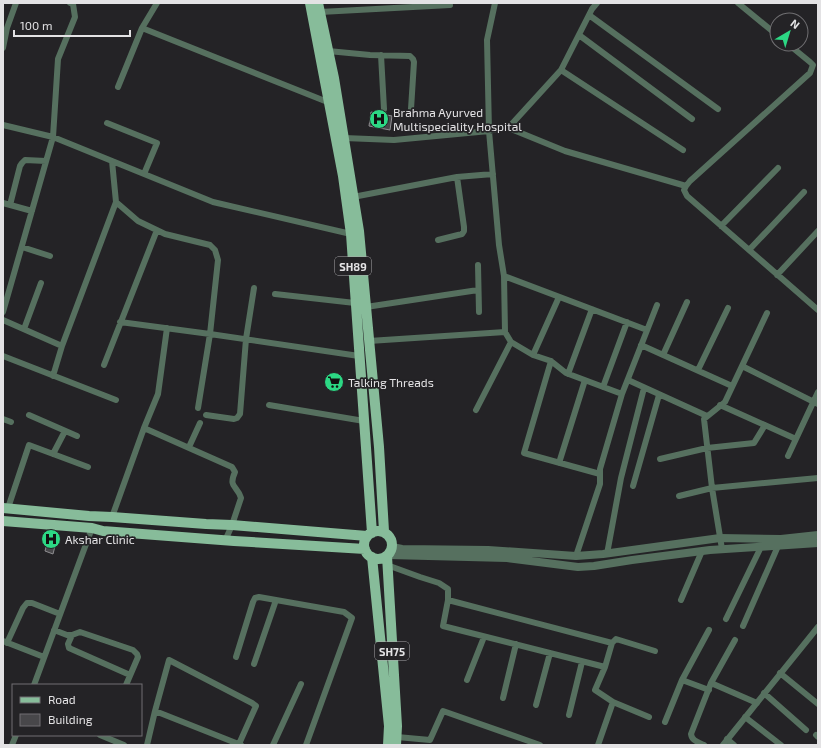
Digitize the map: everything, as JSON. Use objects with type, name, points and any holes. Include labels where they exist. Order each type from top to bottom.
[{"type":"main road","name":"SH89","points":[[310,3],[346,191],[351,234],[370,534]]},
{"type":"main road","name":"SH89","points":[[319,7],[334,78],[359,231],[379,447],[384,531]]},
{"type":"main road","points":[[6,508],[89,516],[370,534]]},
{"type":"main road","points":[[3,521],[225,541],[365,549]]},
{"type":"main road","points":[[376,531],[384,531],[390,536],[393,544],[389,556],[377,559],[370,556],[365,549],[364,541],[370,534],[376,531]]},
{"type":"main road","name":"SH75","points":[[389,556],[397,726],[396,741]]},
{"type":"main road","name":"SH75","points":[[372,557],[389,726],[388,745]]},
{"type":"street","points":[[3,48],[6,28],[16,3]]},
{"type":"street","points":[[3,312],[6,290],[22,247],[54,137],[58,59],[75,17],[73,4],[70,3]]},
{"type":"street","points":[[118,87],[142,28],[156,3]]},
{"type":"street","points":[[495,3],[487,40],[489,131],[504,276],[505,332],[511,342],[533,355],[552,361],[568,374],[622,394]]},
{"type":"street","points":[[344,138],[394,140],[489,131],[510,126],[561,70],[592,9],[597,3]]},
{"type":"street","points":[[738,3],[769,28]]},
{"type":"street","points":[[319,7],[450,5]]},
{"type":"street","points":[[589,15],[718,109]]},
{"type":"street","points":[[142,28],[330,103]]},
{"type":"street","points":[[579,35],[692,118]]},
{"type":"street","points":[[328,51],[410,56],[414,62],[411,109]]},
{"type":"street","points":[[798,52],[813,65],[810,73],[690,181],[684,190],[687,196],[721,226],[816,306]]},
{"type":"street","points":[[381,55],[384,109]]},
{"type":"street","points":[[561,70],[683,150]]},
{"type":"street","points":[[108,122],[157,143],[144,174]]},
{"type":"street","points":[[3,125],[54,137],[214,202],[351,234]]},
{"type":"street","points":[[506,127],[565,151],[686,186]]},
{"type":"street","points":[[10,205],[22,163],[25,160],[46,161]]},
{"type":"street","points":[[53,376],[62,346],[116,202],[112,161]]},
{"type":"street","points":[[721,226],[778,168]]},
{"type":"street","points":[[353,197],[457,177],[493,174]]},
{"type":"street","points":[[438,240],[462,234],[464,231],[457,177]]},
{"type":"street","points":[[749,250],[804,192]]},
{"type":"street","points":[[116,202],[138,221],[165,234],[210,245],[215,250],[218,260],[210,334],[198,408]]},
{"type":"street","points":[[3,203],[32,211]]},
{"type":"street","points":[[104,365],[157,230]]},
{"type":"street","points":[[777,274],[818,231]]},
{"type":"street","points":[[22,247],[50,256]]},
{"type":"street","points":[[478,265],[479,312]]},
{"type":"street","points":[[504,276],[647,330]]},
{"type":"street","points":[[24,329],[41,283]]},
{"type":"street","points":[[206,415],[234,419],[240,414],[246,339],[254,288]]},
{"type":"street","points":[[366,307],[478,290]]},
{"type":"street","points":[[275,294],[355,303]]},
{"type":"street","points":[[533,355],[559,297]]},
{"type":"street","points":[[664,355],[687,302]]},
{"type":"street","points":[[576,556],[600,484],[600,469],[622,394],[657,305]]},
{"type":"street","points":[[698,370],[728,308]]},
{"type":"street","points":[[568,374],[592,309]]},
{"type":"street","points":[[722,550],[712,488],[704,419],[725,402],[767,313]]},
{"type":"street","points":[[3,320],[62,346]]},
{"type":"street","points":[[120,322],[359,356]]},
{"type":"street","points":[[602,387],[627,322]]},
{"type":"street","points":[[112,517],[144,428],[158,394],[167,328]]},
{"type":"street","points":[[369,340],[505,332]]},
{"type":"street","points":[[476,410],[511,342]]},
{"type":"street","points":[[641,345],[732,386]]},
{"type":"street","points":[[3,356],[116,400]]},
{"type":"street","points":[[552,361],[524,453],[600,474]]},
{"type":"street","points":[[742,366],[816,402]]},
{"type":"street","points":[[559,463],[585,380]]},
{"type":"street","points":[[628,380],[707,416]]},
{"type":"street","points":[[607,554],[621,478],[644,388]]},
{"type":"street","points":[[788,456],[816,402],[818,392]]},
{"type":"street","points":[[633,486],[659,395]]},
{"type":"street","points":[[269,405],[364,421]]},
{"type":"street","points":[[720,405],[796,438]]},
{"type":"street","points":[[29,415],[77,436]]},
{"type":"street","points":[[3,419],[11,422]]},
{"type":"street","points":[[189,448],[200,423]]},
{"type":"street","points":[[660,459],[707,448],[754,443],[765,424]]},
{"type":"street","points":[[144,428],[232,467],[235,472],[232,481],[233,485],[241,498],[225,541]]},
{"type":"street","points":[[53,454],[65,431]]},
{"type":"street","points":[[6,508],[29,445],[88,467]]},
{"type":"street","points":[[679,496],[712,488],[818,478]]},
{"type":"street","points":[[34,684],[92,528]]},
{"type":"street","points":[[389,556],[402,549],[488,550],[576,556],[607,554],[720,538],[781,539],[818,535]]},
{"type":"street","points":[[389,556],[507,558],[578,567],[702,551],[818,543]]},
{"type":"street","points":[[743,626],[778,546]]},
{"type":"street","points":[[726,619],[761,547]]},
{"type":"street","points":[[681,600],[702,551]]},
{"type":"street","points":[[389,556],[420,578],[439,583],[448,588],[448,600],[443,626],[605,667]]},
{"type":"street","points":[[236,657],[253,602],[256,598],[259,597],[344,612],[352,618],[306,745]]},
{"type":"street","points":[[254,664],[276,600]]},
{"type":"street","points":[[448,600],[612,643]]},
{"type":"street","points":[[44,657],[5,642],[27,603],[32,603],[60,614]]},
{"type":"street","points":[[723,745],[818,627]]},
{"type":"street","points":[[54,630],[67,635],[80,632],[133,650],[138,657],[126,684]]},
{"type":"street","points":[[665,722],[682,680],[708,630]]},
{"type":"street","points":[[72,635],[68,644],[69,648],[130,676]]},
{"type":"street","points":[[467,680],[484,637]]},
{"type":"street","points":[[650,717],[613,702],[595,690],[605,667],[612,643],[616,639],[655,651]]},
{"type":"street","points":[[704,745],[695,741],[691,734],[708,690],[735,640]]},
{"type":"street","points":[[503,698],[516,644]]},
{"type":"street","points":[[536,705],[550,653]]},
{"type":"street","points":[[147,745],[155,711],[169,660],[256,706],[240,745],[155,711]]},
{"type":"street","points":[[569,716],[582,662]]},
{"type":"street","points":[[780,673],[818,704]]},
{"type":"street","points":[[682,680],[708,690]]},
{"type":"street","points":[[273,745],[301,684]]},
{"type":"street","points":[[711,684],[757,703]]},
{"type":"street","points":[[764,693],[806,730]]},
{"type":"street","points":[[598,745],[613,702]]},
{"type":"street","points":[[430,740],[443,711],[540,745]]},
{"type":"street","points":[[745,717],[781,745]]},
{"type":"street","points":[[103,736],[124,745]]},
{"type":"street","points":[[727,739],[734,745]]},
{"type":"street","points":[[396,741],[430,740],[436,745]]},
{"type":"building","points":[[371,112],[392,116],[390,130],[369,126]]},
{"type":"building","name":"Talking Threads","points":[[332,375],[338,377],[338,388],[330,386]]},
{"type":"building","points":[[50,532],[58,534],[53,554],[45,551]]},
{"type":"place","name":"Brahma Ayurved Multispeciality Hospital","points":[[379,119]]},
{"type":"place","name":"Talking Threads","points":[[334,382]]},
{"type":"place","name":"Akshar Clinic","points":[[51,539]]}]
